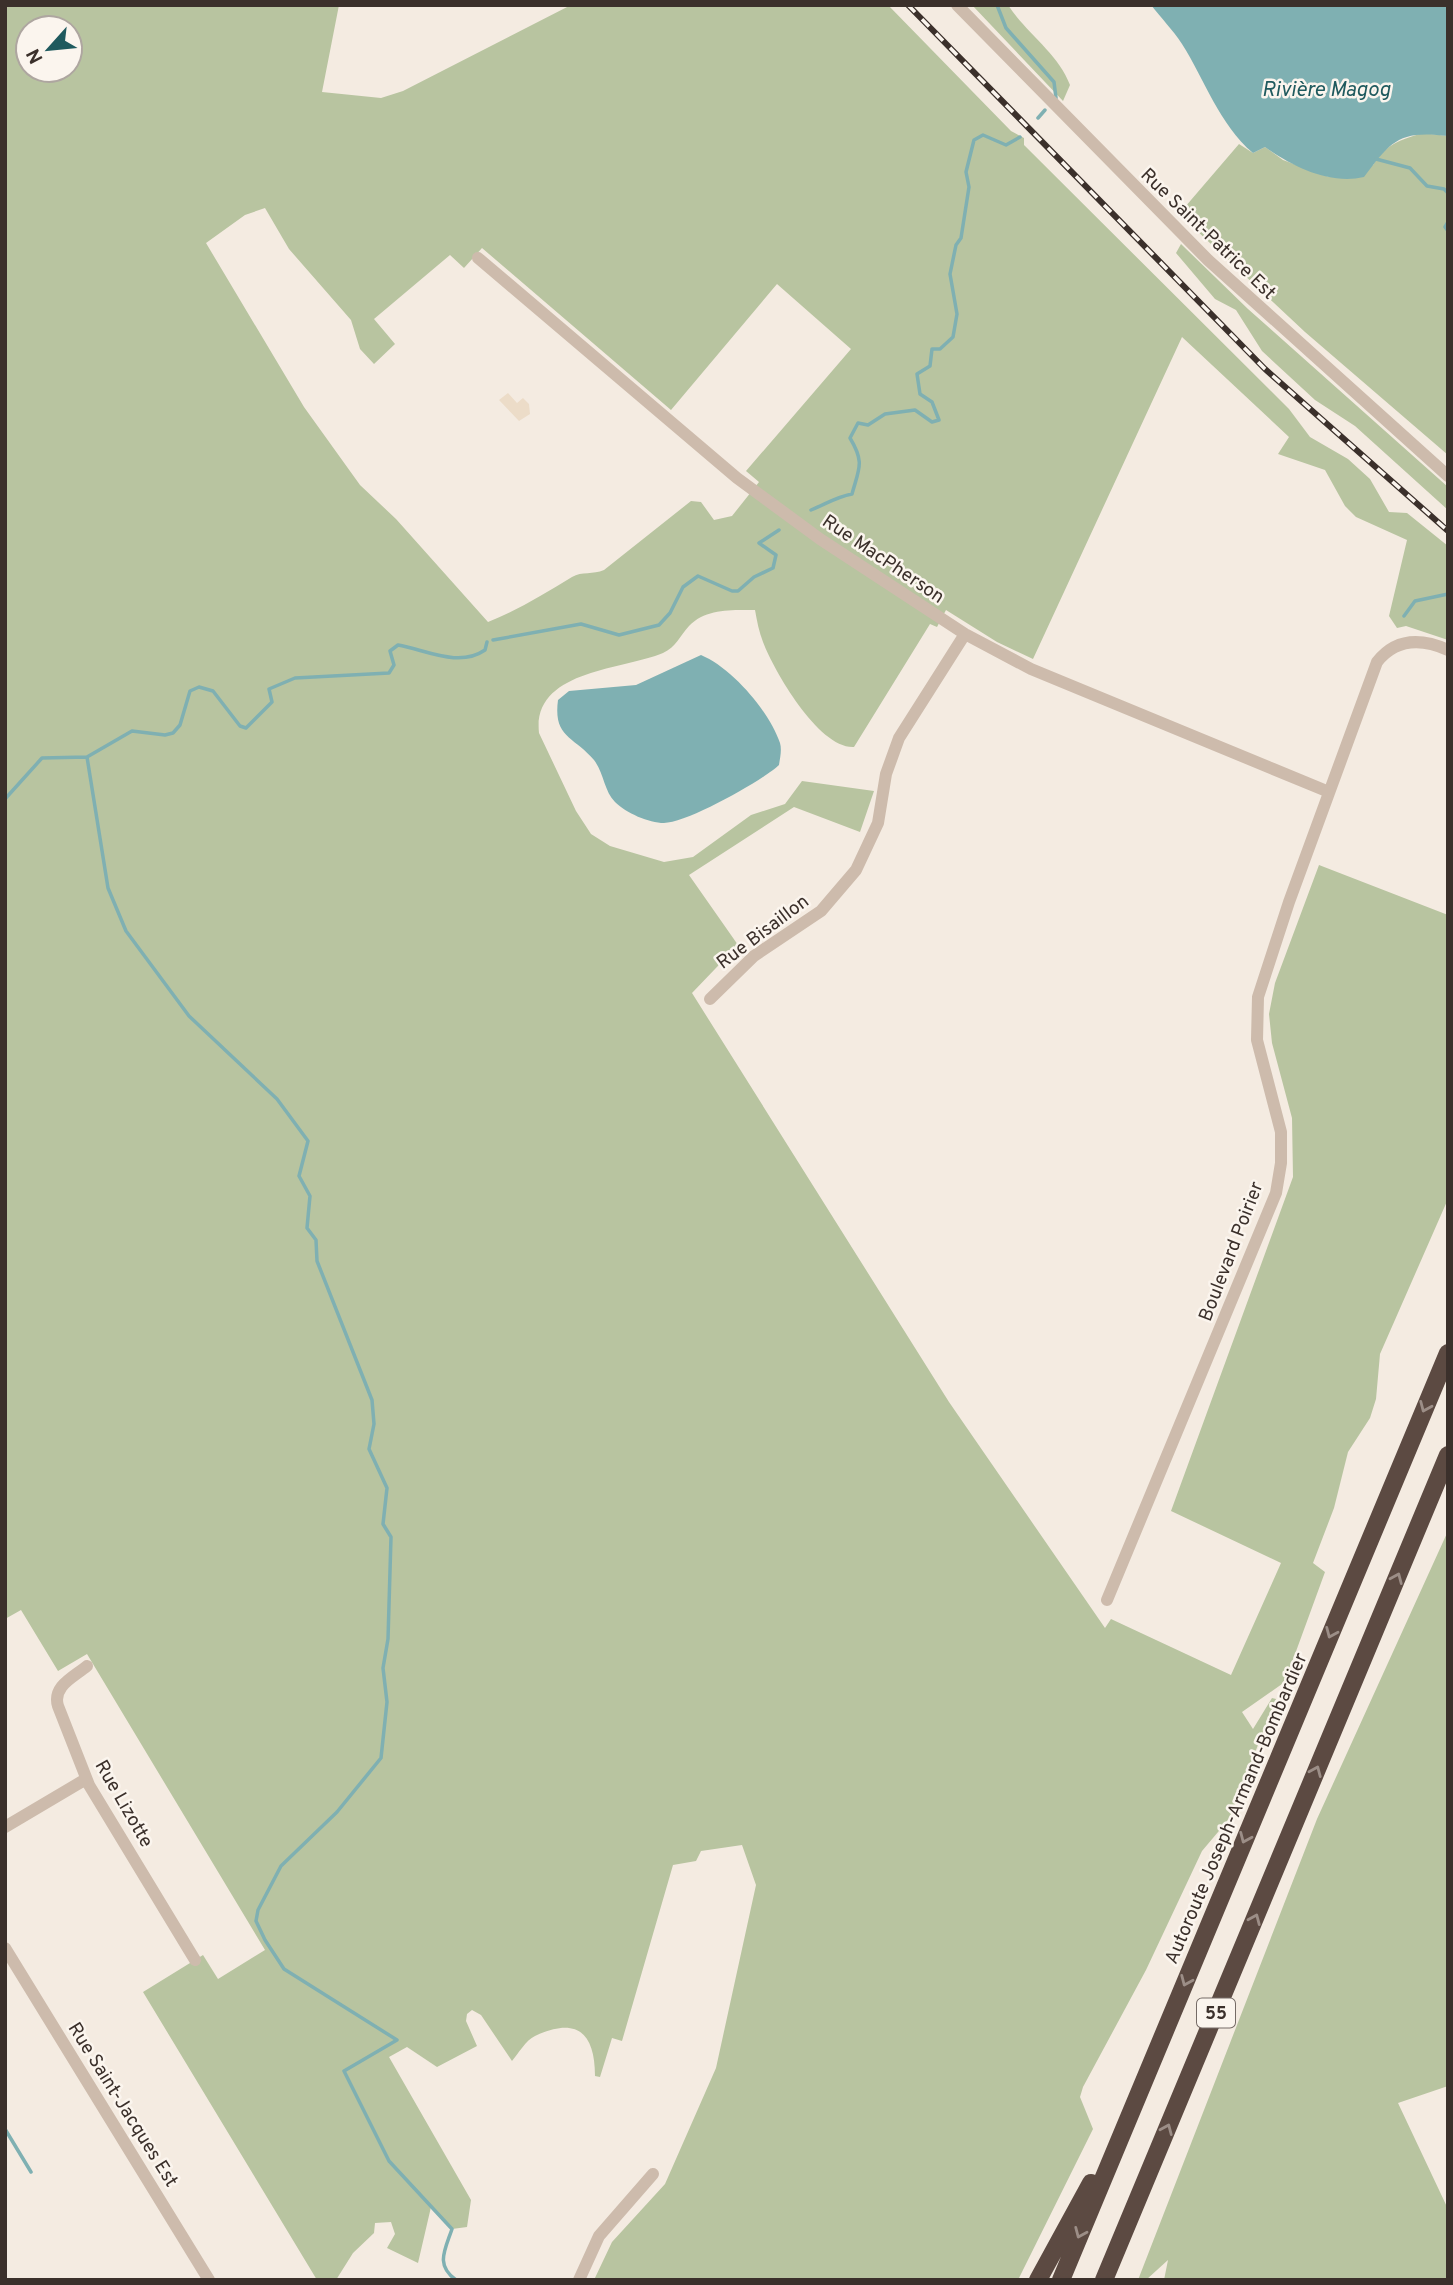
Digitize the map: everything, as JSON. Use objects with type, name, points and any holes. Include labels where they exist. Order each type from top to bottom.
[{"type":"highway","name":"Autoroute Joseph-Armand-Bombardier","points":[[1061,2280],[1448,1353]]},
{"type":"highway","name":"55","points":[[1104,2280],[1448,1455]]},
{"type":"highway","points":[[1038,2280],[1060,2235],[1125,2125]]},
{"type":"highway","points":[[1116,2280],[1141,2192]]},
{"type":"street","name":"Rue Saint-Patrice Est","points":[[957,5],[1208,260],[1448,476]]},
{"type":"street","name":"Rue MacPherson","points":[[478,258],[737,478],[820,538],[965,634],[1031,669],[1329,792]]},
{"type":"street","name":"Rue Bisaillon","points":[[710,999],[754,956],[821,911],[856,870],[878,823],[886,774],[895,746],[965,634]]},
{"type":"street","name":"Boulevard Poirier","points":[[1107,1600],[1276,1193],[1281,1163],[1280,1132],[1259,1049],[1257,1004],[1264,972],[1368,683],[1382,656],[1396,646],[1412,642],[1429,643],[1448,650]]},
{"type":"street","name":"Rue Lizotte","points":[[87,1666],[61,1687],[56,1699],[86,1779],[195,1960]]},
{"type":"street","points":[[5,1827],[86,1779]]},
{"type":"street","name":"Rue Saint-Jacques Est","points":[[5,1948],[209,2280]]},
{"type":"street","points":[[579,2280],[599,2235],[653,2174]]},
{"type":"green space","points":[[5,5],[339,5],[322,92],[381,98],[403,91],[571,5],[888,5],[1011,131],[1024,138],[1024,145],[1289,409],[1310,437],[1348,459],[1370,479],[1389,512],[1407,513],[1448,546],[1448,640],[1406,626],[1397,628],[1389,616],[1407,540],[1356,517],[1345,506],[1325,470],[1278,454],[1289,437],[1182,337],[1033,659],[997,642],[946,610],[937,627],[930,624],[854,747],[840,744],[827,736],[800,706],[769,655],[760,634],[755,610],[720,611],[696,620],[675,644],[663,653],[604,669],[564,684],[550,696],[541,712],[539,733],[576,811],[591,834],[610,846],[664,862],[693,857],[751,815],[785,804],[802,781],[874,791],[860,832],[794,807],[689,875],[738,945],[692,993],[949,1402],[1105,1628],[1111,1619],[1231,1675],[1281,1563],[1171,1511],[1293,1177],[1292,1118],[1272,1043],[1269,1014],[1275,983],[1319,865],[1448,915],[1448,1199],[1380,1354],[1376,1399],[1370,1418],[1348,1452],[1334,1508],[1313,1563],[1325,1572],[1287,1676],[1282,1684],[1242,1712],[1253,1729],[1272,1698],[1276,1699],[1229,1819],[1202,1851],[1146,1970],[1083,2087],[1080,2097],[1093,2129],[1018,2280],[594,2280],[612,2242],[665,2184],[716,2068],[756,1885],[742,1845],[701,1851],[696,1861],[673,1865],[622,2041],[612,2038],[600,2077],[595,2076],[592,2049],[581,2032],[562,2028],[535,2036],[512,2061],[481,2015],[472,2010],[467,2014],[466,2021],[477,2046],[437,2067],[407,2047],[389,2057],[471,2200],[467,2227],[452,2229],[431,2207],[418,2263],[387,2248],[395,2234],[391,2222],[375,2223],[374,2233],[353,2253],[336,2280],[317,2280],[143,1992],[203,1955],[218,1979],[265,1950],[87,1654],[58,1671],[21,1610],[5,1619]],"holes":[[[265,208],[289,249],[351,320],[360,349],[374,364],[395,344],[374,319],[450,255],[464,268],[482,248],[671,410],[777,284],[851,349],[746,471],[759,482],[732,516],[714,520],[701,502],[691,501],[604,570],[576,575],[488,622],[396,519],[360,485],[304,407],[206,243],[245,215]]]},
{"type":"green space","points":[[972,5],[1008,5],[1065,74],[1070,85],[1063,101]]},
{"type":"green space","points":[[1422,133],[1448,136],[1448,455],[1305,332],[1179,214],[1239,144],[1253,153],[1265,147],[1283,160],[1329,177],[1373,165],[1389,147]]},
{"type":"green space","points":[[1181,244],[1248,309],[1448,487],[1448,510],[1355,426],[1315,400],[1262,351],[1236,310],[1215,299],[1176,253]]},
{"type":"green space","points":[[1448,1531],[1448,2086],[1398,2103],[1448,2209],[1448,2280],[1164,2280],[1168,2260],[1146,2280],[1138,2280],[1317,1819]]},
{"type":"shaded area","points":[[508,393],[517,403],[523,398],[529,404],[530,414],[519,421],[499,400]]},
{"type":"water","name":"Rivière Magog","points":[[1151,5],[1448,5],[1448,136],[1407,137],[1390,147],[1364,177],[1351,179],[1312,172],[1265,147],[1253,153],[1231,129],[1182,44]]},
{"type":"water","points":[[701,655],[737,680],[758,705],[780,743],[779,765],[706,809],[675,821],[658,823],[625,810],[611,798],[594,760],[562,729],[557,713],[558,700],[569,691],[636,685]]},
{"type":"waterway","points":[[997,5],[1006,28],[1054,82],[1056,98]]},
{"type":"waterway","points":[[1038,118],[1045,110]]},
{"type":"waterway","points":[[811,510],[852,494],[859,460],[850,438],[858,423],[868,425],[885,414],[915,410],[932,422],[939,420],[932,402],[920,394],[917,374],[930,366],[932,349],[940,349],[953,337],[957,314],[950,274],[956,245],[961,238],[969,187],[966,172],[974,140],[983,135],[1006,145],[1020,137]]},
{"type":"waterway","points":[[1376,159],[1410,168],[1427,186],[1444,189],[1448,193]]},
{"type":"waterway","points":[[1448,222],[1445,227],[1448,231]]},
{"type":"waterway","points":[[493,640],[581,624],[619,635],[659,625],[670,613],[683,587],[698,576],[732,591],[738,591],[754,577],[773,568],[776,555],[759,543],[779,530]]},
{"type":"waterway","points":[[1404,616],[1415,601],[1448,594]]},
{"type":"waterway","points":[[5,799],[42,758],[87,757],[132,731],[165,735],[173,733],[180,725],[190,691],[199,687],[213,691],[240,726],[246,728],[272,702],[269,689],[295,678],[389,673],[394,665],[390,651],[398,645],[442,656],[464,658],[485,650],[487,642]]},
{"type":"waterway","points":[[87,757],[108,888],[126,931],[189,1016],[277,1099],[308,1141],[299,1176],[310,1196],[307,1228],[316,1240],[317,1261],[372,1400],[374,1424],[369,1449],[387,1488],[383,1524],[391,1537],[388,1639],[383,1668],[387,1702],[381,1758],[337,1812],[281,1866],[258,1910],[256,1921],[284,1969],[397,2040],[344,2071],[389,2161],[452,2229],[444,2263],[456,2280]]},
{"type":"waterway","points":[[5,2129],[31,2172]]},
{"type":"railway","points":[[908,5],[1265,369],[1448,531]]}]
